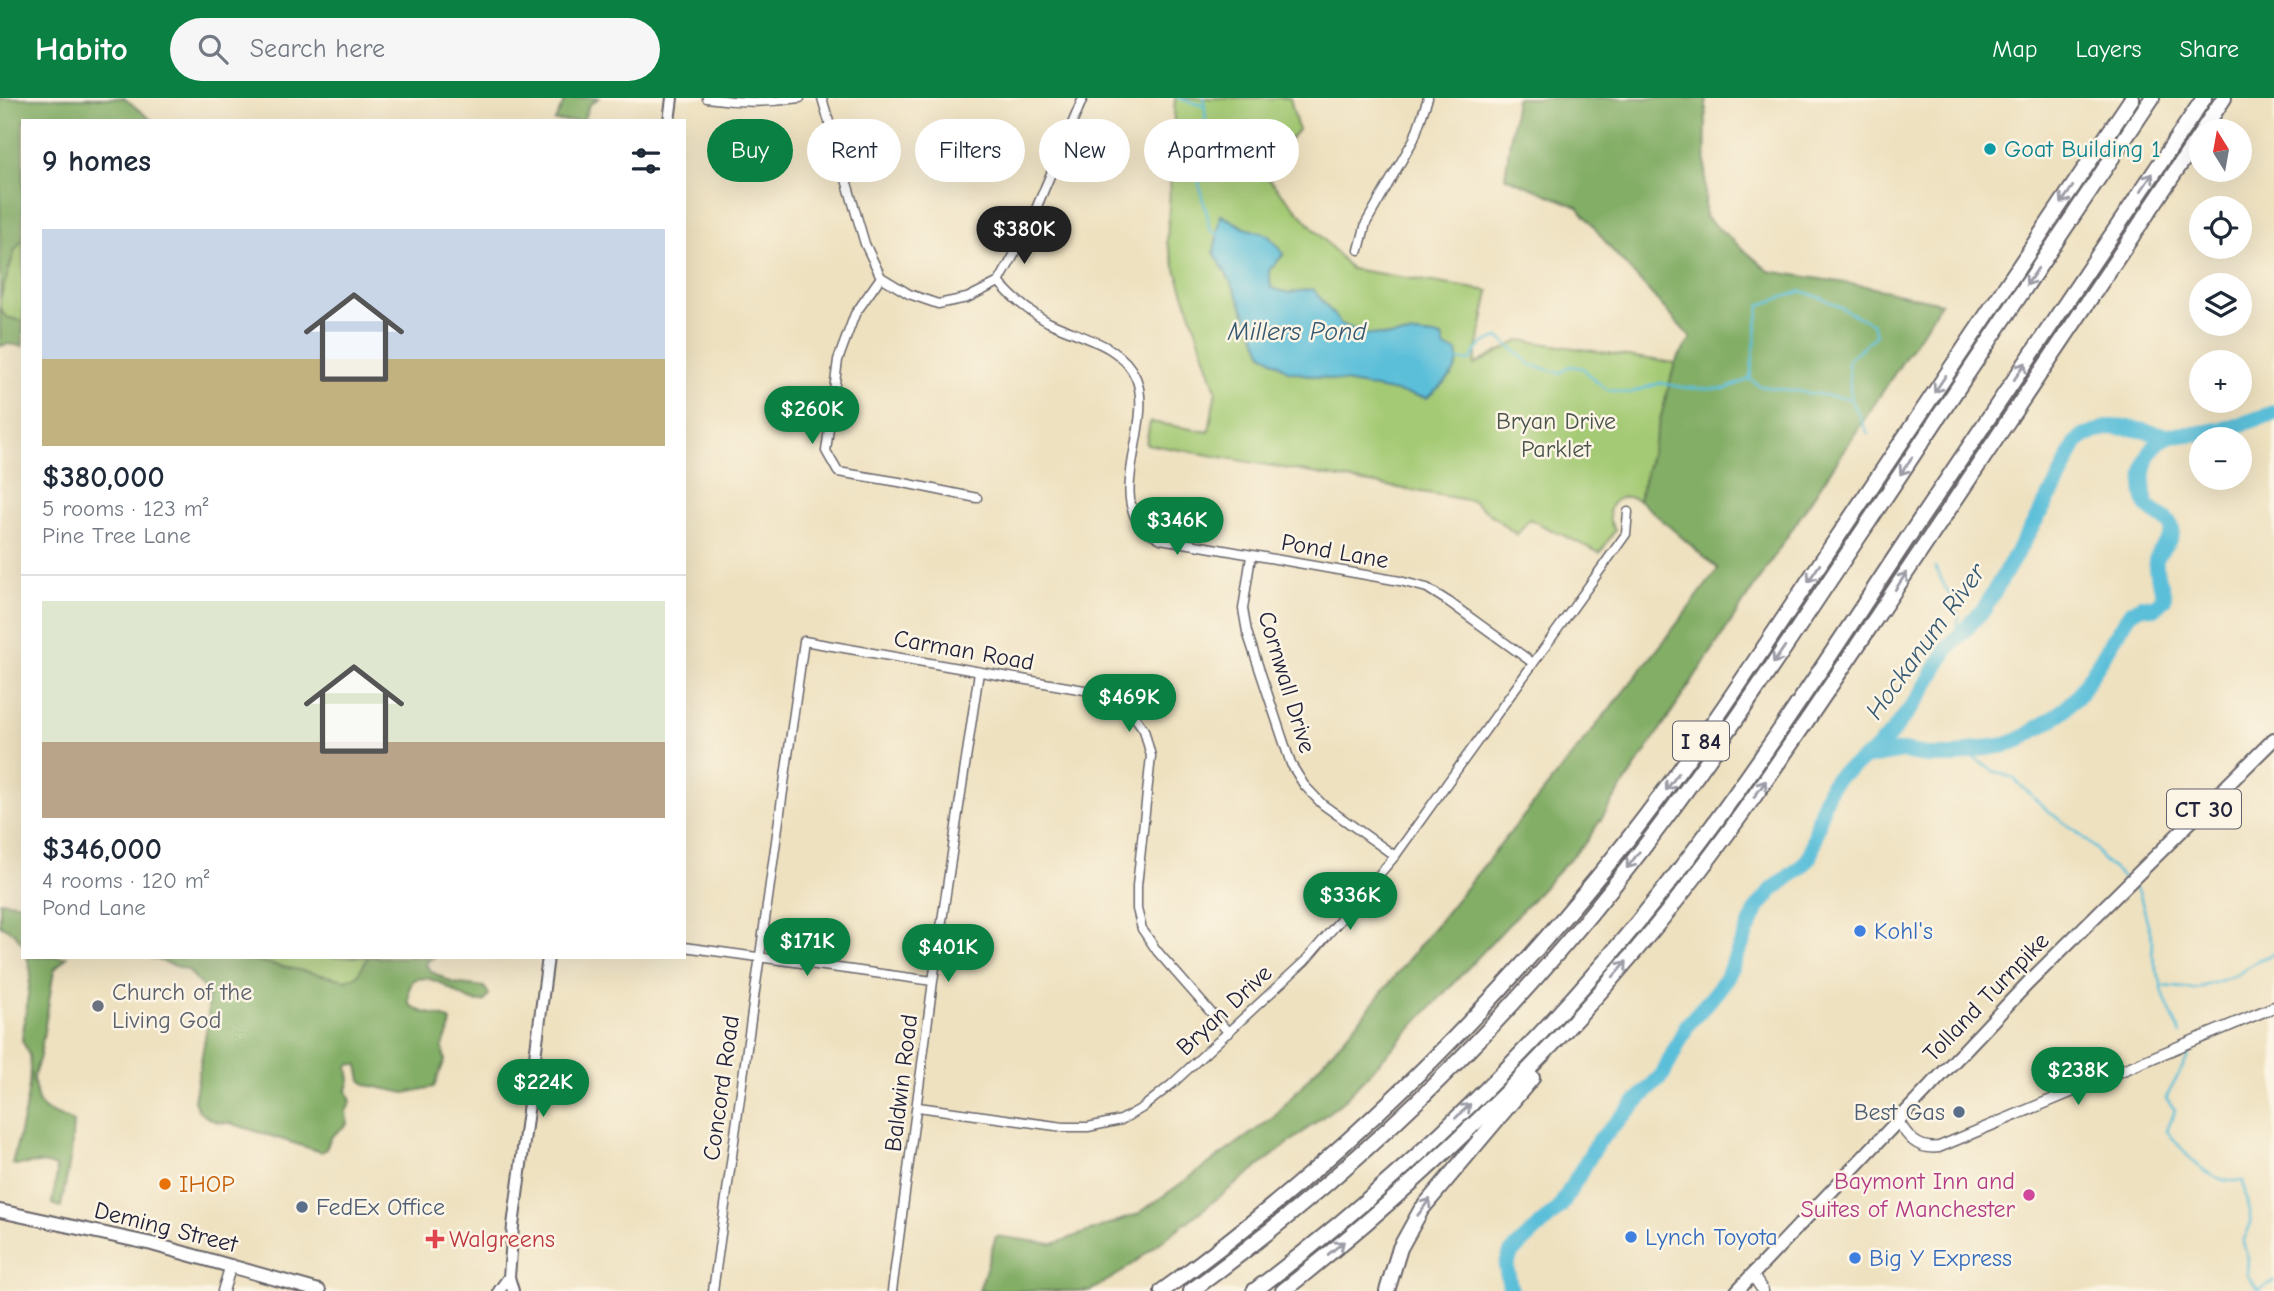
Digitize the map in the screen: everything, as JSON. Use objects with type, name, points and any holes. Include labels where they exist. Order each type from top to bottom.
[{"type":"highway","name":"I 84","points":[[1162,1291],[1275,1203],[1401,1091],[1509,981],[1607,866],[1702,740],[2132,98]]},
{"type":"highway","points":[[1191,1291],[1305,1201],[1417,1099],[1515,999],[1614,886],[1715,750],[2152,98]]},
{"type":"highway","points":[[1255,1291],[1360,1205],[1464,1111],[1583,986],[1665,888],[1756,766],[2203,98]]},
{"type":"highway","points":[[2210,119],[2224,98]]},
{"type":"highway","points":[[1387,1291],[1400,1248],[1421,1210],[1504,1113],[1679,898],[1758,792],[2189,151]]},
{"type":"highway","points":[[1283,1291],[1427,1169],[1526,1072],[1592,1002]]},
{"type":"main road","points":[[668,119],[672,98]]},
{"type":"main road","name":"Tolland Turnpike","points":[[1737,1291],[2034,977],[2274,740]]},
{"type":"main road","points":[[513,1291],[509,1277],[548,959]]},
{"type":"main road","name":"Deming Street","points":[[0,1211],[122,1237],[319,1291]]},
{"type":"main road","points":[[499,1291],[509,1277]]},
{"type":"street","points":[[707,98],[770,103],[800,98]]},
{"type":"street","points":[[822,98],[865,244],[881,277],[909,294],[938,304],[967,298],[999,282],[1024,237],[1083,98]]},
{"type":"street","points":[[1359,250],[1366,223],[1414,139],[1428,98]]},
{"type":"street","points":[[881,277],[855,314],[838,360],[825,451],[838,472],[976,498]]},
{"type":"street","name":"Pond Lane","points":[[999,282],[1010,296],[1048,321],[1107,346],[1125,361],[1136,378],[1140,400],[1139,429],[1129,486],[1132,510],[1143,527],[1161,539],[1427,588],[1533,663]]},
{"type":"street","name":"Bryan Drive","points":[[918,1107],[1063,1127],[1088,1127],[1121,1120],[1172,1084],[1305,961],[1395,856],[1626,534],[1628,512]]},
{"type":"street","name":"Cornwall Drive","points":[[1251,556],[1243,609],[1247,632],[1291,764],[1304,785],[1322,804],[1395,856]]},
{"type":"street","name":"Carman Road","points":[[804,641],[1107,694],[1130,710],[1144,730],[1151,755],[1137,886],[1137,909],[1142,929],[1157,951],[1229,1033]]},
{"type":"street","name":"Concord Road","points":[[713,1291],[804,641]]},
{"type":"street","name":"Baldwin Road","points":[[892,1291],[933,981],[979,672]]},
{"type":"street","points":[[686,947],[933,981]]},
{"type":"street","points":[[1898,1119],[1917,1145],[1939,1147],[2274,1007]]},
{"type":"street","points":[[223,1291],[231,1265]]},
{"type":"street","points":[[1752,1275],[1763,1291]]},
{"type":"green space","points":[[0,98],[124,98],[150,119],[21,119],[21,242],[15,250],[0,299]]},
{"type":"green space","points":[[566,98],[599,98],[589,105],[584,119],[556,119]]},
{"type":"green space","points":[[1175,98],[1290,98],[1295,119],[1174,119]]},
{"type":"green space","points":[[1516,98],[1706,98],[1705,217],[1769,271],[1865,286],[1941,303],[1586,842],[1342,1102],[1122,1272],[1090,1291],[979,1291],[996,1236],[1053,1244],[1138,1214],[1274,1117],[1358,1022],[1661,645],[1718,569],[1639,500],[1675,363],[1691,338],[1612,250],[1578,207],[1505,177]]},
{"type":"green space","name":"Bryan Drive Parklet","points":[[1170,182],[1271,182],[1351,269],[1489,291],[1474,365],[1521,340],[1675,363],[1639,500],[1623,497],[1613,503],[1609,515],[1615,530],[1600,553],[1529,519],[1517,535],[1473,501],[1146,444],[1150,422],[1209,432],[1216,390],[1167,242]]},
{"type":"green space","points":[[21,199],[21,333],[0,328],[0,282]]},
{"type":"green space","points":[[0,308],[6,317],[21,321],[21,346],[0,346]]},
{"type":"green space","points":[[0,901],[21,904],[21,942],[14,933],[0,925]]},
{"type":"green space","points":[[28,959],[65,959],[54,970],[40,1056],[33,1079],[38,1101],[45,1110],[73,1122],[71,1155],[61,1207],[52,1204],[56,1167],[43,1163],[12,1164],[29,1080],[29,1055],[22,1040],[31,972]]},
{"type":"green space","points":[[155,959],[246,959],[346,980],[357,976],[367,959],[428,959],[426,965],[432,972],[453,983],[484,987],[489,994],[485,1001],[476,1002],[433,980],[413,980],[409,989],[409,1004],[420,1011],[451,1021],[442,1046],[445,1060],[434,1087],[405,1093],[367,1085],[361,1080],[358,1065],[350,1064],[347,1090],[351,1102],[346,1111],[347,1124],[331,1137],[326,1149],[321,1152],[213,1120],[196,1106],[194,1101],[208,1021],[208,993],[188,970]]},
{"type":"green space","points":[[205,959],[432,959],[368,997]]},
{"type":"water","name":"Millers Pond","points":[[1221,215],[1245,228],[1268,235],[1284,254],[1269,270],[1271,288],[1289,293],[1313,289],[1341,324],[1364,334],[1442,337],[1445,348],[1457,351],[1457,366],[1454,372],[1427,398],[1288,371],[1263,353],[1235,290],[1214,252]]},
{"type":"waterway","points":[[1178,98],[1204,106]]},
{"type":"waterway","points":[[1204,98],[1209,164],[1199,182],[1209,229],[1220,236]]},
{"type":"waterway","points":[[1459,360],[1470,361],[1482,345],[1489,340],[1500,338],[1531,365],[1560,373],[1570,366],[1583,368],[1608,390],[1630,393],[1660,383],[1686,388],[1725,389],[1750,379],[1760,305],[1802,291],[1873,324],[1876,335],[1848,360],[1851,399],[1868,434]]},
{"type":"waterway","points":[[1750,379],[1760,386],[1851,399]]},
{"type":"waterway","name":"Hockanum River","points":[[1511,1291],[1506,1267],[1511,1253],[1560,1207],[1598,1142],[1663,1074],[1687,1025],[1727,977],[1758,907],[1772,890],[1810,857],[1823,804],[1831,785],[1840,775],[1872,753],[1891,734],[1920,696],[1947,649],[1984,609],[2058,482],[2076,443],[2086,435],[2110,427],[2166,435],[2194,434],[2233,427],[2274,413]]},
{"type":"waterway","points":[[1868,757],[1903,751],[1931,756],[1954,756],[2006,745],[2021,739],[2058,715],[2078,696],[2131,612],[2141,606],[2155,608],[2164,599],[2156,561],[2172,533],[2172,528],[2147,506],[2143,486],[2150,454],[2156,445],[2174,435]]},
{"type":"waterway","points":[[1935,567],[1959,618],[1954,641]]},
{"type":"waterway","points":[[1967,753],[1993,771],[2013,778],[2049,812],[2096,849],[2102,859],[2127,881]]},
{"type":"waterway","points":[[2132,886],[2139,892],[2153,942],[2152,954],[2162,986],[2195,989],[2237,975],[2258,960],[2274,954]]},
{"type":"waterway","points":[[2162,987],[2181,1035]]},
{"type":"waterway","points":[[2189,1055],[2166,1098],[2175,1110],[2167,1131],[2205,1171],[2223,1180],[2243,1181],[2251,1223],[2243,1242],[2248,1259],[2247,1275],[2259,1291]]},
{"type":"waterway","points":[[2259,1290],[2274,1281]]},
{"type":"place","name":"Goat Building 1","points":[[1990,149]]},
{"type":"place","name":"Kohl's","points":[[1860,931]]},
{"type":"place","name":"Church of the Living God","points":[[98,1006]]},
{"type":"place","name":"Best Gas","points":[[1959,1112]]},
{"type":"place","name":"IHOP","points":[[165,1184]]},
{"type":"place","name":"Baymont Inn and Suites of Manchester","points":[[2029,1195]]},
{"type":"place","name":"FedEx Office","points":[[302,1207]]},
{"type":"place","name":"Lynch Toyota","points":[[1631,1237]]},
{"type":"place","name":"Walgreens","points":[[435,1239]]},
{"type":"place","name":"Big Y Express","points":[[1855,1258]]}]
